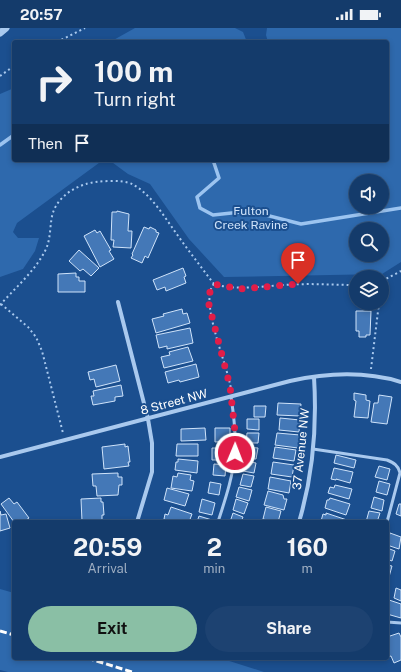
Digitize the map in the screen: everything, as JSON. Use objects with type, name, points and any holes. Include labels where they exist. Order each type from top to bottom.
[{"type":"street","points":[[118,302],[148,420],[152,443],[152,472],[138,520]]},
{"type":"street","name":"8 Street NW","points":[[0,457],[314,377],[350,374],[401,382]]},
{"type":"street","name":"37 Avenue NW","points":[[300,520],[308,486],[313,449],[315,410],[314,377]]},
{"type":"lane","points":[[219,520],[229,486],[235,453],[232,397]]},
{"type":"lane","points":[[313,449],[387,460],[395,463],[399,468],[400,473],[388,520]]},
{"type":"lane","points":[[389,622],[401,623]]},
{"type":"path","points":[[62,40],[85,28]]},
{"type":"path","points":[[0,76],[12,67]]},
{"type":"path","points":[[65,441],[40,344],[28,327],[0,304],[27,276],[45,251],[54,210],[59,202],[68,193],[78,187],[91,183],[110,182],[130,183],[142,190],[151,199],[214,284],[240,289],[285,284],[349,284]]},
{"type":"path","points":[[389,277],[401,271]]},
{"type":"path","points":[[214,284],[210,291],[209,305],[232,397]]},
{"type":"path","points":[[370,376],[377,310]]},
{"type":"green space","points":[[135,28],[235,28],[243,32],[246,40],[114,40]]},
{"type":"green space","name":"Fulton Creek Ravine","points":[[267,28],[401,28],[401,262],[388,270],[349,270],[349,275],[224,277],[189,239],[150,184],[128,174],[112,162],[389,162],[389,40],[267,40],[266,35]]},
{"type":"green space","points":[[12,89],[12,162],[100,162],[17,223],[13,232],[18,238],[39,238],[35,251],[23,269],[0,277],[0,94]]},
{"type":"green space","points":[[0,589],[12,592],[12,660],[226,660],[264,672],[8,672],[0,670]]},
{"type":"building","points":[[117,211],[129,214],[128,231],[132,231],[131,248],[113,247],[114,240],[111,240],[112,212]]},
{"type":"building","points":[[144,227],[149,229],[150,227],[159,233],[148,258],[145,256],[142,263],[131,258]]},
{"type":"building","points":[[95,230],[97,233],[100,231],[111,250],[109,251],[114,259],[100,267],[84,236]]},
{"type":"building","points":[[79,250],[99,268],[91,276],[83,269],[80,271],[69,261]]},
{"type":"building","points":[[183,268],[186,276],[184,277],[186,283],[166,291],[165,287],[157,290],[153,280]]},
{"type":"building","points":[[76,273],[76,277],[79,277],[79,281],[85,281],[85,292],[58,292],[58,274]]},
{"type":"building","points":[[182,309],[183,314],[187,313],[190,323],[156,333],[152,319],[164,316],[163,314]]},
{"type":"building","points":[[356,311],[371,311],[370,335],[366,335],[366,337],[359,337],[359,331],[356,331]]},
{"type":"building","points":[[190,328],[193,343],[167,349],[167,346],[159,348],[156,335]]},
{"type":"building","points":[[188,347],[193,361],[164,368],[161,357],[170,355],[169,352]]},
{"type":"building","points":[[196,364],[199,377],[180,382],[179,380],[168,383],[165,372]]},
{"type":"building","points":[[116,365],[120,381],[96,387],[94,379],[90,380],[88,372]]},
{"type":"building","points":[[121,385],[123,396],[115,397],[115,401],[93,405],[91,396],[94,396],[93,391]]},
{"type":"building","points":[[354,393],[366,395],[366,400],[370,401],[368,418],[354,417],[356,401],[354,400]]},
{"type":"building","points":[[379,395],[392,397],[387,424],[371,422],[374,403],[378,403]]},
{"type":"building","points":[[278,403],[301,404],[300,416],[277,415]]},
{"type":"building","points":[[254,406],[266,406],[265,417],[254,417]]},
{"type":"building","points":[[280,418],[300,420],[299,432],[279,430]]},
{"type":"building","points":[[247,419],[259,419],[259,430],[247,429]]},
{"type":"building","points":[[205,428],[206,440],[181,441],[181,429]]},
{"type":"building","points":[[215,428],[230,428],[230,441],[215,442]]},
{"type":"building","points":[[247,433],[259,433],[258,443],[246,443]]},
{"type":"building","points":[[277,433],[300,435],[298,448],[275,445]]},
{"type":"building","points":[[125,444],[125,447],[128,446],[129,466],[104,469],[102,447]]},
{"type":"building","points":[[177,444],[198,444],[198,456],[176,456]]},
{"type":"building","points":[[246,447],[258,448],[256,459],[245,458]]},
{"type":"building","points":[[275,447],[296,450],[294,461],[273,458]]},
{"type":"building","points":[[212,448],[224,448],[224,460],[212,460]]},
{"type":"building","points":[[336,455],[356,460],[354,468],[334,463]]},
{"type":"building","points":[[178,459],[198,461],[197,473],[175,470]]},
{"type":"building","points":[[245,461],[256,463],[254,473],[243,471]]},
{"type":"building","points":[[273,462],[294,465],[292,477],[271,474]]},
{"type":"building","points":[[214,464],[226,465],[225,476],[213,475]]},
{"type":"building","points":[[379,466],[390,469],[387,480],[375,477]]},
{"type":"building","points":[[334,468],[353,472],[350,483],[331,479]]},
{"type":"building","points":[[118,473],[118,477],[122,477],[122,485],[119,485],[118,495],[97,496],[96,486],[93,486],[92,474]]},
{"type":"building","points":[[178,473],[191,475],[190,480],[194,481],[192,491],[171,488],[173,476],[177,477]]},
{"type":"building","points":[[243,474],[254,476],[251,487],[240,485]]},
{"type":"building","points":[[270,477],[291,481],[289,493],[268,489]]},
{"type":"building","points":[[379,481],[390,484],[387,495],[376,492]]},
{"type":"building","points":[[210,482],[221,484],[219,495],[208,493]]},
{"type":"building","points":[[335,485],[352,489],[349,499],[328,493],[330,487],[334,488]]},
{"type":"building","points":[[239,487],[252,490],[249,501],[236,497]]},
{"type":"building","points":[[167,488],[189,494],[185,506],[164,500]]},
{"type":"building","points":[[268,491],[283,495],[284,499],[287,499],[284,510],[264,505]]},
{"type":"building","points":[[374,497],[384,500],[382,511],[371,508]]},
{"type":"building","points":[[9,498],[14,504],[17,502],[29,518],[26,520],[13,520],[1,504]]},
{"type":"building","points":[[101,498],[101,502],[103,502],[104,515],[102,515],[102,520],[82,520],[81,499]]},
{"type":"building","points":[[330,498],[350,504],[346,515],[325,508],[327,500]]},
{"type":"building","points":[[202,499],[215,503],[212,515],[199,512]]},
{"type":"building","points":[[236,499],[248,503],[244,514],[233,510]]},
{"type":"building","points":[[399,504],[401,504],[401,516],[396,514]]},
{"type":"building","points":[[171,507],[192,514],[190,520],[164,519],[165,514],[168,515]]},
{"type":"building","points":[[266,507],[281,511],[279,520],[263,519]]},
{"type":"building","points":[[0,511],[1,515],[6,514],[10,528],[0,531]]},
{"type":"building","points":[[369,511],[380,513],[378,520],[367,520]]},
{"type":"building","points":[[233,513],[243,517],[242,520],[231,520]]},
{"type":"building","points":[[326,513],[347,520],[321,520],[323,514],[326,515]]},
{"type":"building","points":[[199,516],[212,520],[198,520]]},
{"type":"building","points":[[390,533],[401,537],[399,549],[389,546]]},
{"type":"building","points":[[389,549],[395,551],[392,561],[389,560]]},
{"type":"building","points":[[389,565],[392,566],[389,577]]},
{"type":"building","points":[[396,588],[401,590],[401,601],[394,598]]},
{"type":"building","points":[[389,600],[401,604],[401,618],[389,615]]},
{"type":"building","points":[[399,633],[401,637],[401,660],[394,663],[391,656],[389,656],[389,636]]},
{"type":"waterway","points":[[0,145],[12,136]]},
{"type":"waterway","points":[[214,162],[219,178],[197,197],[200,208],[213,215],[250,211],[301,224],[401,208]]},
{"type":"railway","points":[[0,631],[12,634]]},
{"type":"railway","points":[[93,660],[132,672]]},
{"type":"route","points":[[235,453],[235,432],[230,386],[209,305],[211,287],[214,284],[240,289],[298,284]]}]
